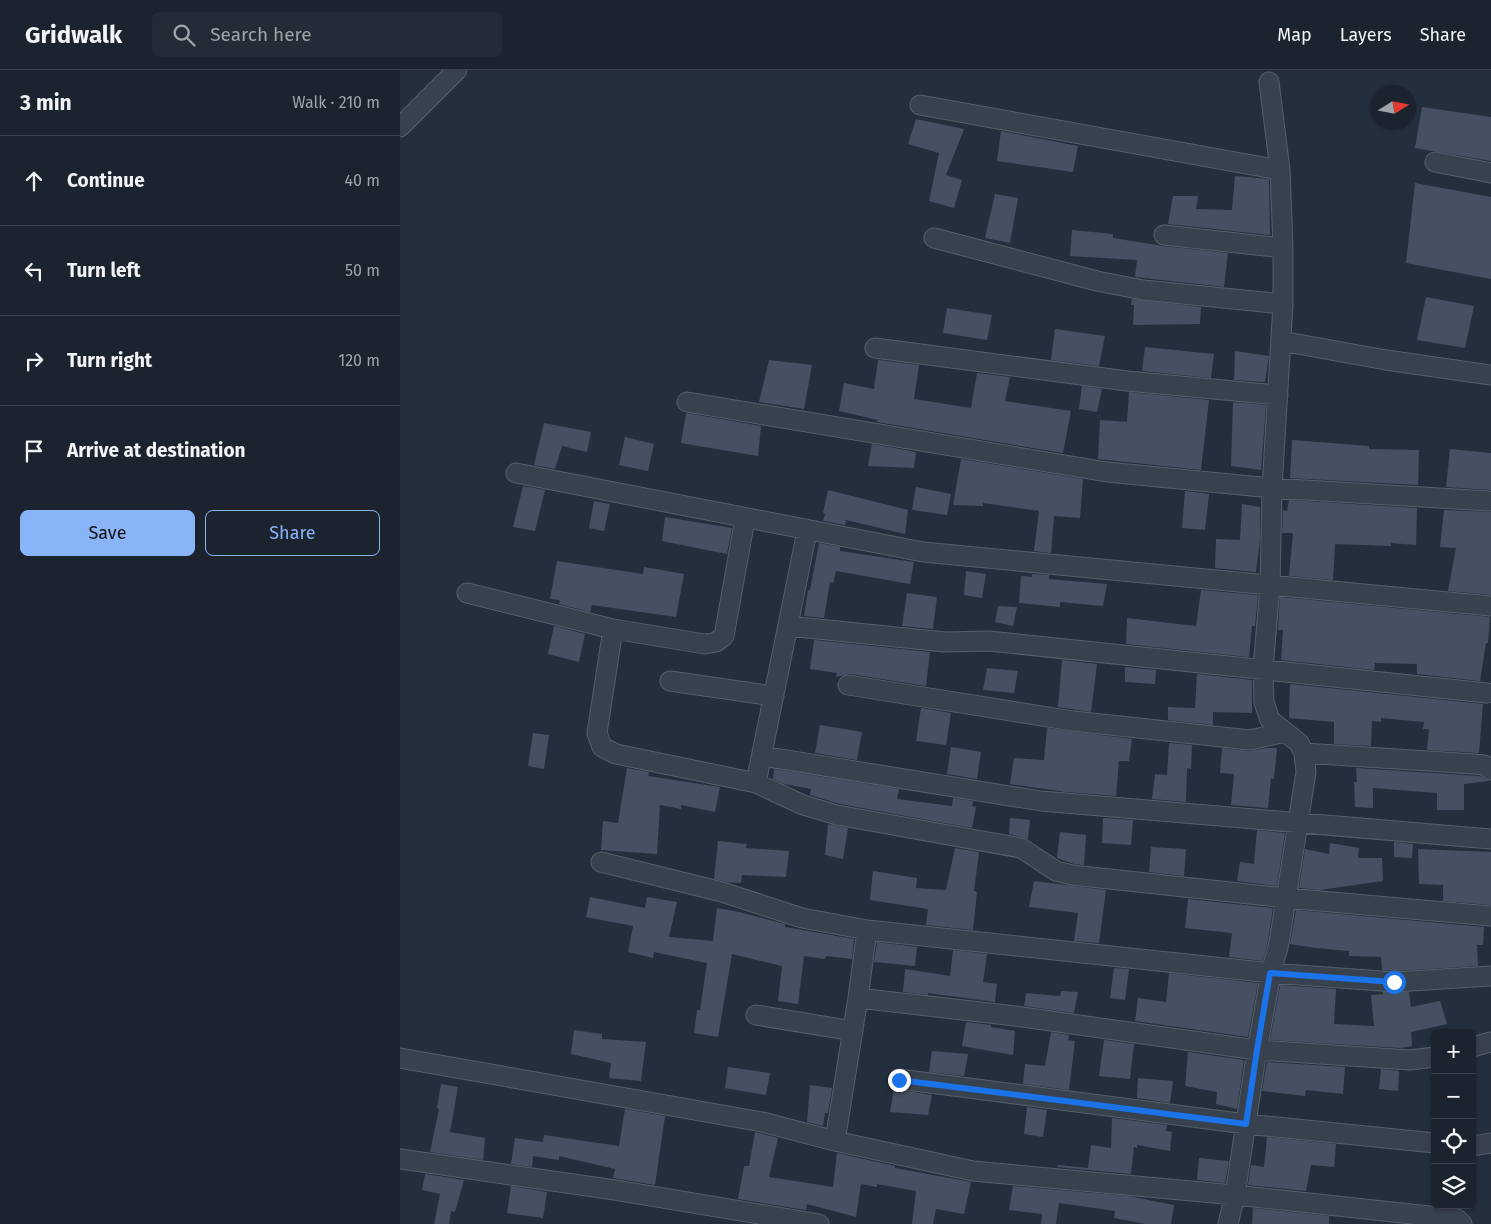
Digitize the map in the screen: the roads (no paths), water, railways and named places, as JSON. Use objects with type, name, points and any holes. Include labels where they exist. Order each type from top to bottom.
[{"type":"street","points":[[400,127],[457,70]]},
{"type":"street","points":[[1228,1224],[1235,1195],[1270,973],[1279,943],[1306,772],[1304,753],[1299,744],[1270,720],[1264,702],[1263,669],[1270,586],[1272,488],[1283,304],[1280,170],[1269,82]]},
{"type":"street","points":[[920,105],[1280,170]]},
{"type":"street","points":[[1435,162],[1491,173]]},
{"type":"street","points":[[1164,235],[1283,248]]},
{"type":"street","points":[[934,238],[1097,282],[1143,290],[1283,304]]},
{"type":"street","points":[[1281,341],[1386,360],[1491,375]]},
{"type":"street","points":[[875,348],[1127,381],[1278,395]]},
{"type":"street","points":[[687,402],[1107,472],[1272,488],[1489,501]]},
{"type":"street","points":[[516,473],[745,519],[923,552],[1491,606]]},
{"type":"street","points":[[467,593],[613,629],[705,644],[716,642],[724,636],[745,519]]},
{"type":"street","points":[[756,783],[807,531]]},
{"type":"street","points":[[788,626],[945,642],[989,641],[1487,693]]},
{"type":"street","points":[[613,629],[597,733],[602,747],[616,754],[756,783],[803,805],[837,815],[1021,848],[1056,871],[1072,875],[1286,898],[1491,916]]},
{"type":"street","points":[[670,681],[774,696]]},
{"type":"street","points":[[848,685],[1083,722],[1250,740],[1285,732]]},
{"type":"street","points":[[1304,753],[1474,764],[1484,765],[1491,770]]},
{"type":"street","points":[[762,756],[1040,800],[1491,839]]},
{"type":"street","points":[[601,862],[722,892],[802,918],[867,930],[1270,973],[1394,982],[1491,976]]},
{"type":"street","points":[[835,1141],[867,930]]},
{"type":"street","points":[[858,998],[1015,1016],[1257,1050],[1410,1060],[1431,1057]]},
{"type":"street","points":[[756,1015],[853,1031]]},
{"type":"street","points":[[1476,1046],[1491,1042]]},
{"type":"street","points":[[400,1058],[762,1122],[835,1141],[973,1171],[1235,1195],[1457,1219],[1462,1224]]},
{"type":"street","points":[[899,1080],[1246,1124],[1431,1143]]},
{"type":"street","points":[[1476,1145],[1491,1143]]},
{"type":"street","points":[[400,1159],[615,1190],[819,1224]]}]
